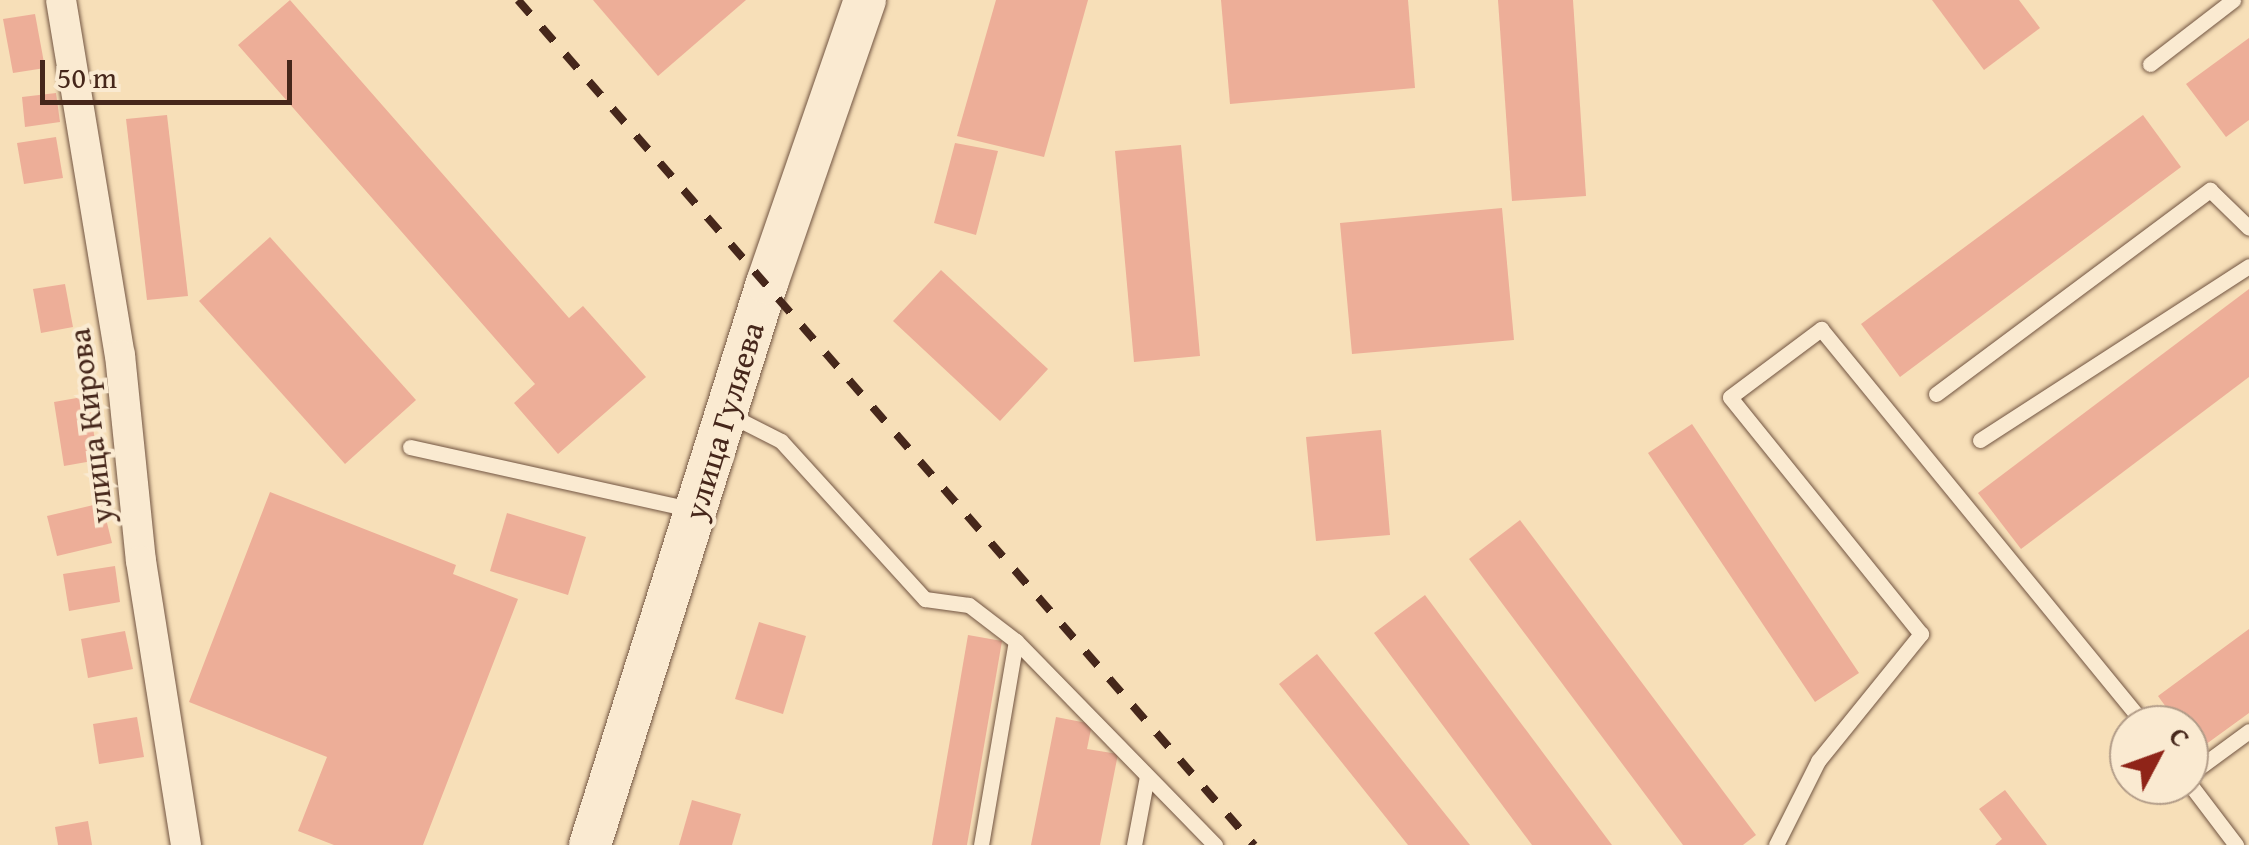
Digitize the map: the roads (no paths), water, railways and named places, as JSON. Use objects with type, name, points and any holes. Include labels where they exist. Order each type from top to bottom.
[{"type":"main road","name":"улица Гуляева","points":[[590,845],[865,0]]},
{"type":"street","name":"улица Кирова","points":[[61,0],[120,355],[141,561],[186,845]]},
{"type":"lane","points":[[2150,64],[2233,0]]},
{"type":"lane","points":[[1936,394],[2210,190],[2246,218]]},
{"type":"lane","points":[[1980,440],[2249,266]]},
{"type":"lane","points":[[1776,845],[1818,761],[1921,634],[1730,397],[1822,329],[2129,705]]},
{"type":"lane","points":[[728,414],[781,441],[925,599],[969,605],[1016,641],[1214,845]]},
{"type":"lane","points":[[410,448],[697,510]]},
{"type":"lane","points":[[981,845],[1016,641]]},
{"type":"lane","points":[[2209,760],[2249,731]]},
{"type":"lane","points":[[1134,845],[1147,776]]},
{"type":"lane","points":[[2206,805],[2236,845]]},
{"type":"railway","points":[[518,0],[1254,845]]}]
